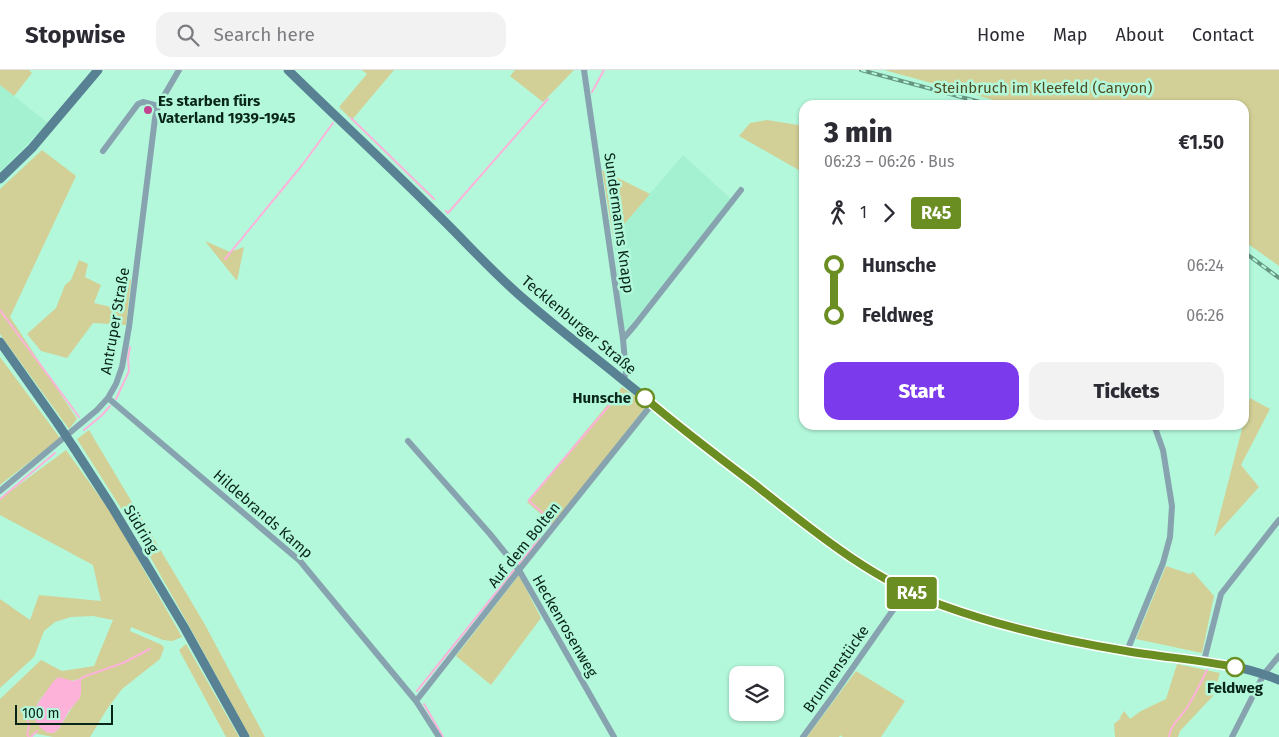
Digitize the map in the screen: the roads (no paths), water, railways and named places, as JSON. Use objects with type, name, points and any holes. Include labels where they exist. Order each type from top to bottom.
[{"type":"street","points":[[0,179],[32,148],[98,70]]},
{"type":"street","name":"Antruper Straße","points":[[0,491],[97,410],[108,398],[116,384],[122,367],[129,327],[155,118],[158,106],[179,70]]},
{"type":"street","name":"Tecklenburger Straße","points":[[288,70],[523,298],[652,404],[789,512],[872,571],[942,606],[1045,636],[1127,651],[1204,661],[1264,674],[1279,680]]},
{"type":"street","name":"Sundermanns Knapp","points":[[584,70],[623,338],[626,374],[623,380]]},
{"type":"street","points":[[102,151],[138,104],[143,102],[158,106]]},
{"type":"street","points":[[623,338],[741,190]]},
{"type":"street","name":"Südring","points":[[0,342],[58,424],[112,507],[184,627],[245,737]]},
{"type":"street","name":"Hildebrands Kamp","points":[[108,398],[300,561],[416,702],[439,737]]},
{"type":"street","name":"Auf dem Bolten","points":[[416,702],[652,404]]},
{"type":"street","points":[[1127,651],[1163,564],[1170,537],[1172,506],[1163,450],[1156,430]]},
{"type":"street","name":"Heckenrosenweg","points":[[408,441],[519,570],[614,737]]},
{"type":"street","points":[[1204,661],[1221,594],[1279,520]]},
{"type":"street","name":"Brunnenstücke","points":[[803,737],[907,590]]},
{"type":"street","points":[[1232,737],[1264,674],[1279,656]]},
{"type":"waterway","points":[[592,92],[604,70]]},
{"type":"waterway","points":[[446,211],[448,213],[548,99]]},
{"type":"waterway","points":[[351,118],[434,199]]},
{"type":"waterway","points":[[225,259],[303,164],[333,123]]},
{"type":"waterway","points":[[0,310],[79,417]]},
{"type":"waterway","points":[[116,399],[129,371],[128,358],[130,347]]},
{"type":"waterway","points":[[551,524],[550,519],[529,500],[619,394]]},
{"type":"waterway","points":[[84,430],[110,406]]},
{"type":"waterway","points":[[0,499],[55,453]]},
{"type":"waterway","points":[[417,691],[539,539]]},
{"type":"waterway","points":[[78,682],[83,677],[123,663],[150,649]]},
{"type":"waterway","points":[[1169,737],[1172,728],[1191,702],[1207,670]]},
{"type":"waterway","points":[[424,704],[443,737]]},
{"type":"waterway","points":[[28,720],[27,734],[29,737]]},
{"type":"waterway","points":[[31,737],[37,731]]},
{"type":"railway","points":[[861,70],[972,100]]},
{"type":"railway","points":[[1249,256],[1279,278]]},
{"type":"place","name":"Es starben fürs Vaterland 1939-1945","points":[[148,110]]},
{"type":"place","name":"Hunsche","points":[[645,398]]},
{"type":"place","name":"Feldweg","points":[[1235,667]]},
{"type":"park label","name":"Steinbruch im Kleefeld (Canyon)","points":[[1043,88]]}]
